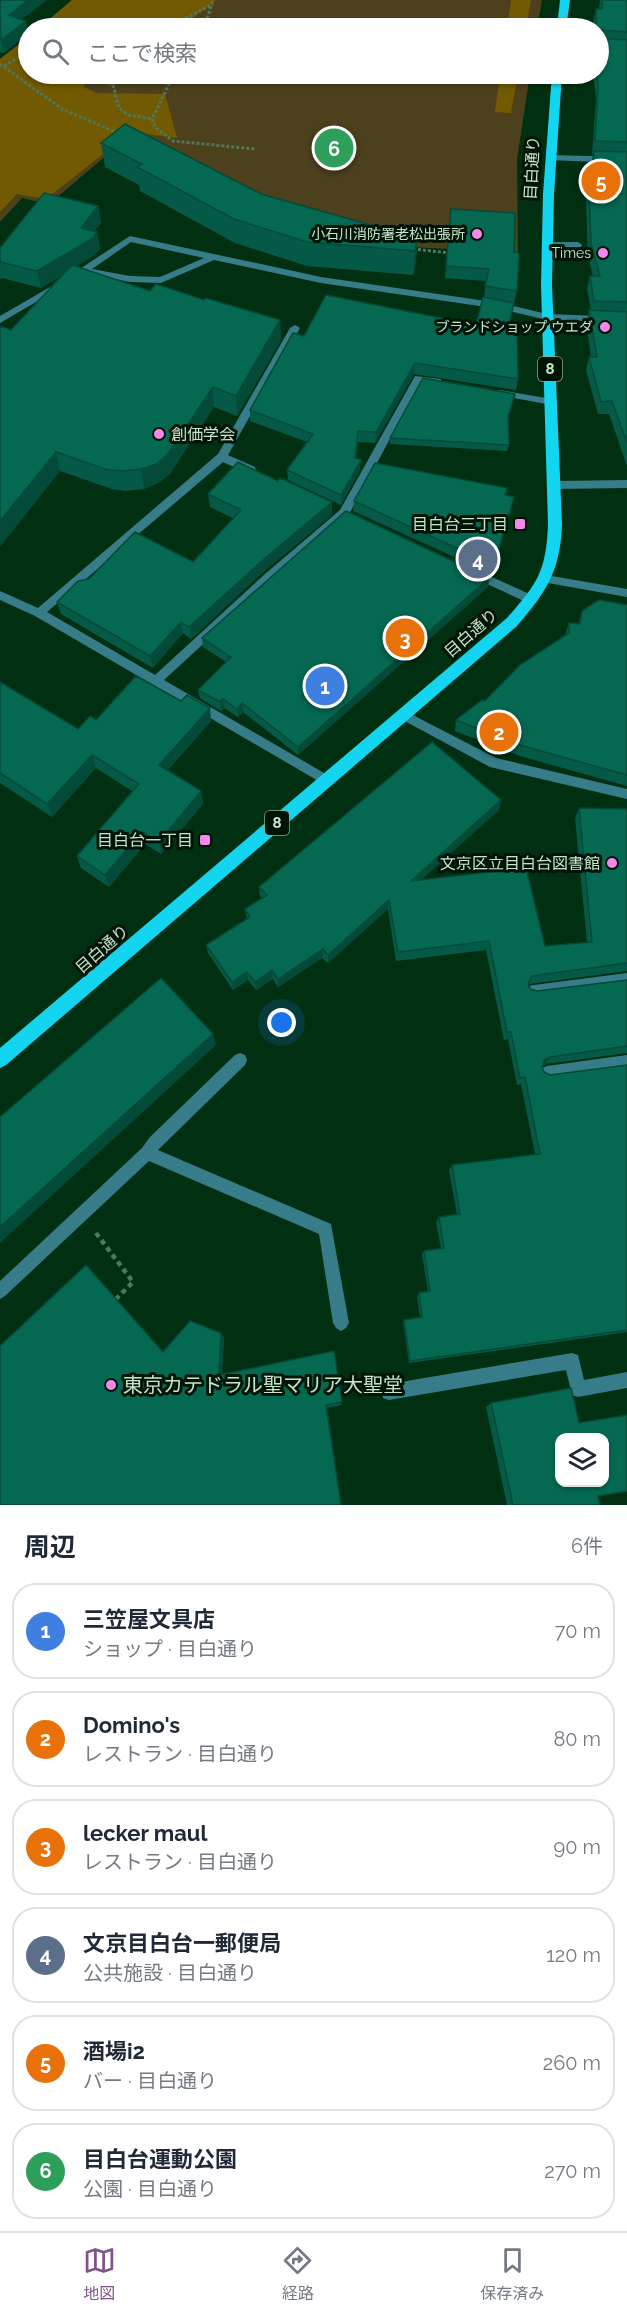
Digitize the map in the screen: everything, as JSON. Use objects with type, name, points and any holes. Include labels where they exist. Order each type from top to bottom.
[{"type":"main road","points":[[563,18],[565,0]]},
{"type":"main road","name":"目白通り","points":[[0,1059],[512,622],[532,600],[546,579],[553,547],[555,485],[547,317],[547,245],[549,158],[556,84]]},
{"type":"street","points":[[549,158],[627,160]]},
{"type":"street","points":[[0,320],[84,270],[130,239],[321,280],[500,306],[547,317],[627,320]]},
{"type":"street","points":[[547,245],[578,245]]},
{"type":"street","points":[[84,270],[130,279],[161,280],[213,257]]},
{"type":"street","points":[[39,613],[222,457],[295,328]]},
{"type":"street","points":[[155,682],[268,577],[344,513],[418,378],[453,384]]},
{"type":"street","points":[[487,390],[552,402]]},
{"type":"street","points":[[222,457],[263,476]]},
{"type":"street","points":[[555,485],[627,483]]},
{"type":"street","points":[[468,571],[532,600]]},
{"type":"street","points":[[546,579],[627,593]]},
{"type":"street","points":[[0,595],[39,613],[327,780]]},
{"type":"street","points":[[403,715],[494,764],[627,794]]},
{"type":"street","points":[[534,991],[627,979]]},
{"type":"street","points":[[0,1291],[147,1154],[155,1142],[240,1060]]},
{"type":"street","points":[[547,1073],[627,1062]]},
{"type":"street","points":[[147,1154],[326,1229],[341,1323]]},
{"type":"street","points":[[389,1392],[572,1361],[578,1389],[627,1380]]},
{"type":"path","points":[[185,18],[213,2]]},
{"type":"path","points":[[207,18],[213,2]]},
{"type":"path","points":[[18,57],[2,65],[18,77]]},
{"type":"path","points":[[28,84],[62,109],[128,137]]},
{"type":"path","points":[[110,84],[113,86],[119,108],[129,115],[152,119]]},
{"type":"path","points":[[169,84],[152,119],[155,127],[173,141],[255,149]]},
{"type":"path","points":[[173,141],[173,150]]},
{"type":"path","points":[[408,249],[454,254]]},
{"type":"path","points":[[82,1215],[133,1282],[111,1304]]},
{"type":"shaded area","points":[[72,0],[542,0],[539,18],[51,18]]},
{"type":"shaded area","points":[[72,0],[216,0],[193,18],[51,18]]},
{"type":"shaded area","points":[[511,0],[531,0],[528,18],[508,18]]},
{"type":"shaded area","points":[[18,45],[18,84],[528,84],[517,159],[518,258],[452,249],[385,246],[330,231],[128,137],[49,204],[22,198],[0,222],[0,59]]},
{"type":"shaded area","points":[[18,45],[18,84],[85,84],[84,87],[96,93],[165,94],[177,138],[131,132],[46,199],[17,194],[0,212],[0,59]]},
{"type":"shaded area","points":[[499,84],[516,84],[511,113],[495,112]]},
{"type":"building","points":[[0,0],[28,0],[9,15],[18,18],[18,27],[1,40]]},
{"type":"building","points":[[602,0],[627,0],[627,32],[609,31],[609,18],[596,18],[596,9],[602,9]]},
{"type":"building","points":[[609,39],[627,40],[627,142],[595,141],[598,85],[609,84]]},
{"type":"building","points":[[125,124],[261,194],[417,238],[415,251],[307,242],[234,219],[137,167],[142,164],[101,143]]},
{"type":"building","points":[[594,151],[627,152],[627,302],[594,301],[590,276],[600,276],[591,244],[588,163],[593,163]]},
{"type":"building","points":[[44,193],[98,206],[81,228],[97,232],[93,238],[37,271],[0,262],[0,248]]},
{"type":"building","points":[[451,209],[515,213],[514,252],[519,253],[517,291],[485,286],[489,269],[446,266]]},
{"type":"building","points":[[72,265],[150,291],[156,284],[204,300],[206,298],[280,320],[236,396],[213,387],[167,455],[156,464],[141,469],[108,470],[56,452],[0,521],[0,326],[11,330]]},
{"type":"building","points":[[326,295],[476,325],[483,297],[514,303],[508,328],[517,328],[518,379],[415,363],[376,432],[358,431],[355,458],[361,460],[341,495],[287,470],[313,434],[250,410],[293,333],[304,336]]},
{"type":"building","points":[[589,310],[627,312],[627,443],[612,401],[601,402],[589,357],[597,357]]},
{"type":"building","points":[[423,378],[515,394],[508,416],[509,445],[390,438]]},
{"type":"building","points":[[238,462],[278,481],[280,478],[332,502],[189,627],[181,622],[150,656],[57,602],[78,581],[89,579],[135,532],[193,562],[241,510],[208,494]]},
{"type":"building","points":[[375,463],[507,488],[505,495],[514,497],[494,565],[354,501]]},
{"type":"building","points":[[346,511],[489,578],[298,747],[242,703],[237,709],[223,699],[220,702],[198,690],[231,657],[202,638]]},
{"type":"building","points":[[599,600],[627,605],[627,775],[523,746],[456,720],[482,700],[485,701],[520,665],[569,633],[569,623],[580,624],[582,611]]},
{"type":"building","points":[[136,676],[181,701],[187,695],[210,708],[159,765],[201,791],[159,842],[142,832],[105,875],[77,856],[139,784],[92,755],[47,804],[0,773],[0,682],[78,729],[90,716],[96,720]]},
{"type":"building","points":[[432,742],[501,800],[411,881],[526,868],[545,946],[592,942],[579,808],[627,809],[627,963],[532,976],[528,984],[530,989],[537,991],[627,980],[627,1046],[550,1057],[544,1060],[542,1067],[544,1072],[550,1075],[627,1065],[627,1330],[410,1361],[404,1320],[422,1317],[419,1293],[430,1291],[424,1251],[444,1248],[439,1217],[460,1214],[452,1165],[540,1154],[525,1077],[520,1078],[511,1032],[507,1032],[489,941],[398,952],[389,900],[328,955],[323,949],[278,979],[272,970],[255,982],[247,972],[232,982],[206,945],[250,917],[245,909],[267,895],[259,887]]},
{"type":"building","points":[[161,978],[213,1034],[0,1227],[0,1117]]},
{"type":"building","name":"東京カテドラル聖マリア大聖堂","points":[[86,1265],[163,1352],[190,1321],[221,1333],[219,1375],[334,1351],[342,1402],[326,1405],[341,1505],[0,1505],[0,1346]]},
{"type":"building","points":[[571,1388],[579,1423],[627,1415],[627,1491],[598,1496],[600,1505],[513,1505],[491,1403]]},
{"type":"place","name":"目白台運動公園","points":[[334,148]]},
{"type":"place","name":"酒場i2","points":[[601,181]]},
{"type":"place","name":"小石川消防署老松出張所","points":[[477,234]]},
{"type":"place","name":"Times","points":[[603,253]]},
{"type":"place","name":"ブランドショップ ウエダ","points":[[605,327]]},
{"type":"place","name":"創価学会","points":[[159,434]]},
{"type":"place","name":"目白台三丁目","points":[[520,524]]},
{"type":"place","name":"文京目白台一郵便局","points":[[478,559]]},
{"type":"place","name":"lecker maul","points":[[405,638]]},
{"type":"place","name":"三笠屋文具店","points":[[325,686]]},
{"type":"place","name":"Domino's","points":[[499,732]]},
{"type":"place","name":"目白台一丁目","points":[[205,840]]},
{"type":"place","name":"文京区立目白台図書館","points":[[612,863]]},
{"type":"place","name":"東京カテドラル聖マリア大聖堂","points":[[111,1385]]}]
